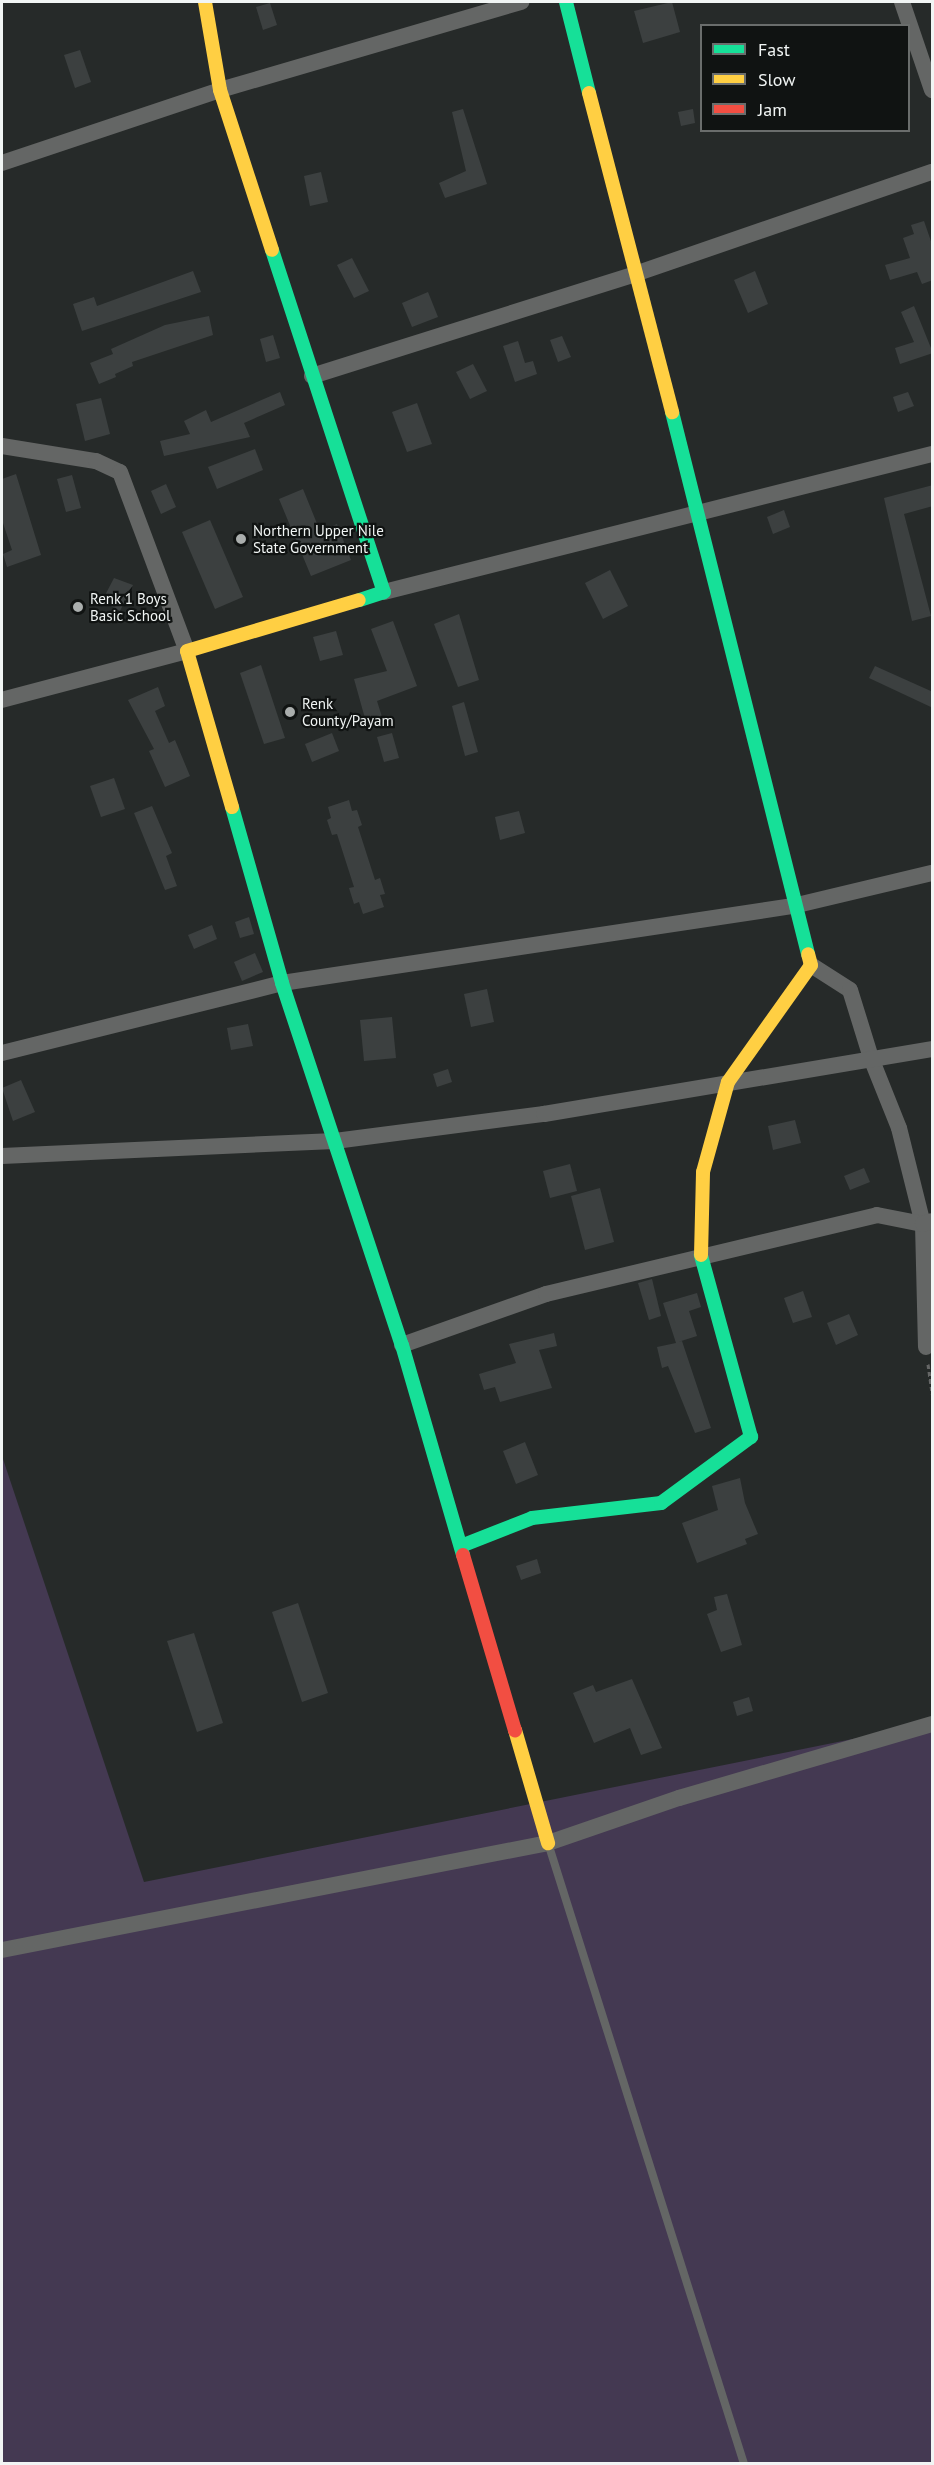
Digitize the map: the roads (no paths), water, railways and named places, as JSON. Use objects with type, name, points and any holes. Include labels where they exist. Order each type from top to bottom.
[{"type":"street","points":[[206,2],[220,90],[384,592]]},
{"type":"street","points":[[2,163],[220,90],[521,2]]},
{"type":"street","points":[[566,2],[698,513],[793,906],[811,964],[850,990],[871,1058],[899,1128],[928,1222],[926,1347]]},
{"type":"street","points":[[902,2],[910,24]]},
{"type":"street","points":[[910,25],[933,90]]},
{"type":"street","points":[[312,376],[635,274],[933,172]]},
{"type":"street","points":[[2,446],[96,461],[120,472],[187,651],[282,983],[402,1345],[548,1843]]},
{"type":"street","points":[[2,700],[187,651],[384,592],[933,454]]},
{"type":"street","points":[[2,1053],[282,983],[793,906],[933,873]]},
{"type":"street","points":[[461,1546],[532,1518],[661,1503],[752,1437],[701,1257],[703,1172],[728,1082],[811,964]]},
{"type":"street","points":[[2,1156],[334,1141],[544,1114],[933,1049]]},
{"type":"street","points":[[402,1345],[546,1294],[877,1215],[928,1222]]},
{"type":"street","points":[[2,1950],[548,1843],[679,1798],[933,1724]]},
{"type":"lane","points":[[548,1843],[744,2463]]},
{"type":"place","name":"Northern Upper Nile State Government","points":[[241,539]]},
{"type":"place","name":"Renk 1 Boys Basic School","points":[[78,607]]},
{"type":"place","name":"Renk County/Payam","points":[[290,712]]}]
